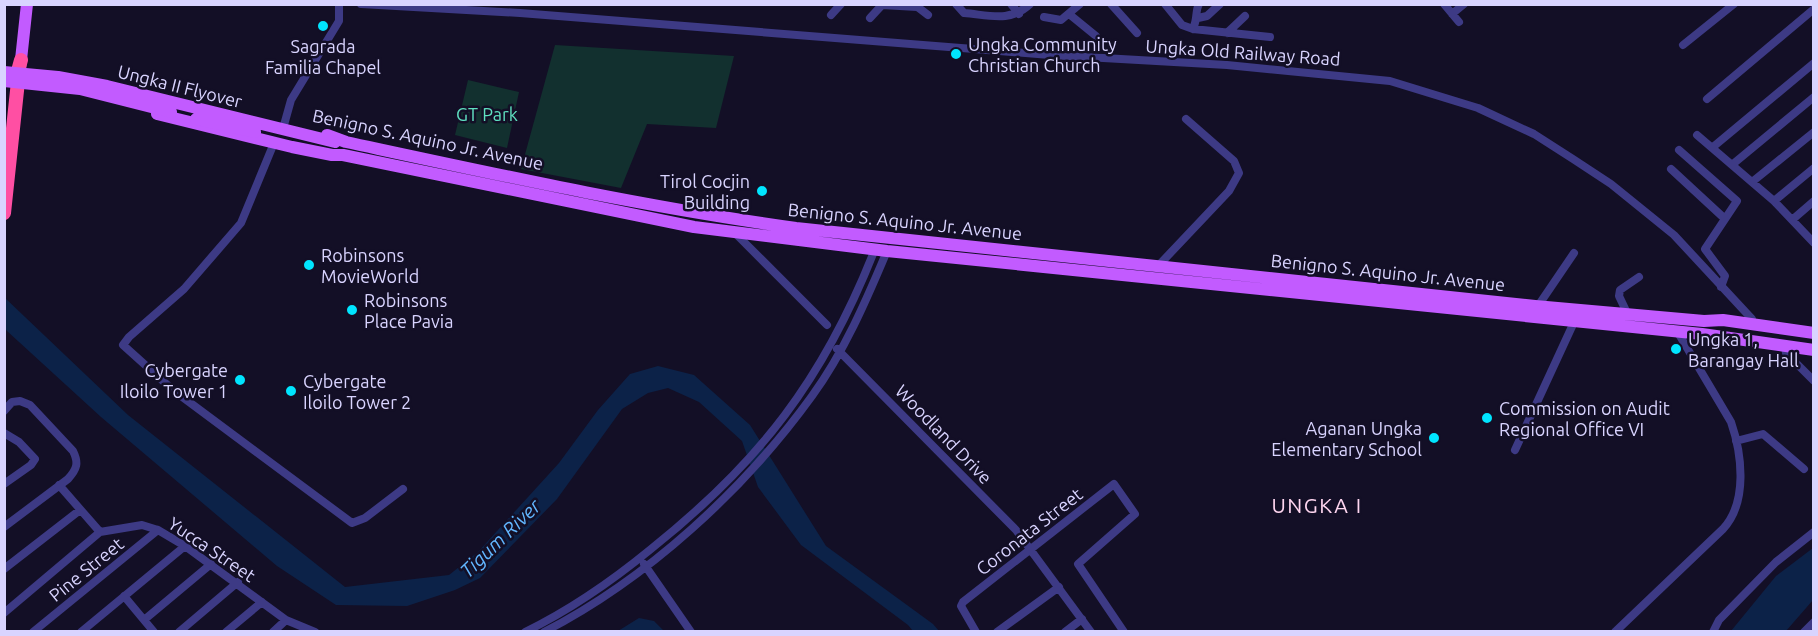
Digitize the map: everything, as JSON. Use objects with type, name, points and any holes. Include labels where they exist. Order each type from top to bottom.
[{"type":"highway","points":[[13,77],[62,82],[84,76]]},
{"type":"highway","points":[[4,143],[13,77]]},
{"type":"highway","points":[[4,213],[13,77]]},
{"type":"main road","points":[[13,77],[19,4]]},
{"type":"main road","points":[[13,77],[27,4]]},
{"type":"main road","name":"Benigno S. Aquino Jr. Avenue","points":[[84,76],[336,137],[339,147]]},
{"type":"main road","name":"Benigno S. Aquino Jr. Avenue","points":[[13,77],[274,143],[332,155],[339,147]]},
{"type":"main road","name":"Ungka II Flyover","points":[[13,77],[88,91],[339,147]]},
{"type":"main road","points":[[160,114],[165,96]]},
{"type":"main road","name":"Benigno S. Aquino Jr. Avenue","points":[[339,147],[457,165],[881,250],[1187,274],[1535,309],[1628,315],[1814,350]]},
{"type":"main road","name":"Benigno S. Aquino Jr. Avenue","points":[[339,147],[454,178],[623,214],[734,232],[795,234],[1159,265],[1187,274]]},
{"type":"main road","points":[[454,178],[457,165]]},
{"type":"main road","name":"Benigno S. Aquino Jr. Avenue","points":[[1535,309],[1575,320],[1678,325],[1751,324],[1814,333]]},
{"type":"street","points":[[284,125],[291,100],[339,21],[339,4]]},
{"type":"street","name":"Ungka Old Railway Road","points":[[361,4],[1050,55],[1227,65],[1390,81],[1479,108],[1534,134],[1629,198],[1674,235],[1752,319],[1751,324]]},
{"type":"street","points":[[831,15],[841,4]]},
{"type":"street","points":[[956,4],[964,13],[1010,17],[1019,14],[1030,4]]},
{"type":"street","points":[[1011,4],[1019,14]]},
{"type":"street","points":[[1044,17],[1060,20],[1080,4]]},
{"type":"street","points":[[1111,4],[1137,33]]},
{"type":"street","points":[[1165,4],[1182,25],[1193,29],[1270,37]]},
{"type":"street","points":[[1193,29],[1198,18],[1196,10],[1199,4]]},
{"type":"street","points":[[1198,18],[1207,16],[1220,4]]},
{"type":"street","points":[[1444,4],[1459,22]]},
{"type":"street","points":[[1452,14],[1464,4]]},
{"type":"street","points":[[1683,45],[1734,4]]},
{"type":"street","points":[[870,18],[882,5],[915,6],[928,15]]},
{"type":"street","points":[[1707,99],[1814,9]]},
{"type":"street","points":[[1069,14],[1096,36]]},
{"type":"street","points":[[1227,33],[1245,16]]},
{"type":"street","points":[[1713,147],[1814,63]]},
{"type":"street","points":[[1733,164],[1814,97]]},
{"type":"street","points":[[1159,265],[1229,191],[1239,173],[1234,161],[1186,119]]},
{"type":"street","points":[[1752,182],[1814,132]]},
{"type":"street","points":[[1697,135],[1733,164],[1812,238]]},
{"type":"street","points":[[274,143],[241,223],[184,289],[129,337],[123,345],[166,384],[352,523],[365,518],[403,489]]},
{"type":"street","points":[[1679,150],[1737,201],[1705,249],[1723,271],[1725,276],[1721,287]]},
{"type":"street","points":[[1774,201],[1814,168]]},
{"type":"street","points":[[1671,169],[1724,218]]},
{"type":"street","points":[[1792,220],[1814,201]]},
{"type":"street","points":[[734,232],[827,325]]},
{"type":"street","points":[[777,434],[832,344],[881,250]]},
{"type":"street","points":[[525,632],[594,592],[708,506],[740,475],[812,395],[839,351],[868,296],[881,250]]},
{"type":"street","points":[[1535,309],[1574,252]]},
{"type":"street","points":[[1628,315],[1619,296],[1620,290],[1639,277]]},
{"type":"street","points":[[1515,450],[1575,320]]},
{"type":"street","points":[[1615,632],[1733,518],[1740,464],[1731,422],[1678,325]]},
{"type":"street","name":"Woodland Drive","points":[[832,344],[883,393],[1032,548],[1091,632]]},
{"type":"street","points":[[1785,346],[1786,353],[1814,381]]},
{"type":"street","points":[[4,411],[7,405],[16,401],[30,405],[73,451],[78,460],[73,474],[4,527]]},
{"type":"street","points":[[4,433],[20,442],[35,459],[31,465],[4,484]]},
{"type":"street","points":[[1736,441],[1763,434],[1804,469]]},
{"type":"street","name":"Coronata Street","points":[[976,632],[961,606],[963,602],[1114,484],[1135,514],[1078,564],[1124,632]]},
{"type":"street","points":[[4,613],[100,532],[59,485]]},
{"type":"street","points":[[544,632],[590,605],[645,566],[686,534],[708,506]]},
{"type":"street","points":[[4,569],[80,510]]},
{"type":"street","name":"Yucca Street","points":[[100,532],[142,525],[158,530],[237,582],[286,620],[315,632]]},
{"type":"street","name":"Pine Street","points":[[33,632],[158,530]]},
{"type":"street","points":[[1713,632],[1719,620],[1776,562],[1814,532]]},
{"type":"street","points":[[81,632],[185,546]]},
{"type":"street","points":[[640,558],[691,632]]},
{"type":"street","points":[[144,620],[211,564]]},
{"type":"street","points":[[178,632],[237,582]]},
{"type":"street","points":[[997,632],[1059,587]]},
{"type":"street","points":[[124,596],[154,632]]},
{"type":"street","points":[[226,632],[262,602]]},
{"type":"street","points":[[1065,632],[1082,619]]},
{"type":"street","points":[[273,632],[286,620]]},
{"type":"street","points":[[1804,632],[1814,622]]},
{"type":"green space","points":[[555,45],[734,56],[716,128],[647,124],[621,188],[521,169]]},
{"type":"green space","name":"GT Park","points":[[468,80],[519,92],[507,148],[455,135]]},
{"type":"water","name":"Tigum River","points":[[4,297],[128,415],[345,587],[449,575],[478,552],[559,463],[598,410],[630,374],[658,366],[694,375],[750,425],[826,546],[933,624],[939,631],[913,631],[801,545],[758,487],[742,441],[699,402],[668,388],[648,393],[622,409],[557,499],[480,578],[455,590],[407,606],[336,605],[277,566],[101,417],[7,331]]},
{"type":"water","points":[[1813,548],[1813,600],[1786,631],[1731,631],[1776,576]]},
{"type":"water","points":[[639,618],[654,621],[664,631],[618,631]]},
{"type":"place","name":"Sagrada Familia Chapel","points":[[323,26]]},
{"type":"place","name":"Ungka Community Christian Church","points":[[956,54]]},
{"type":"place","name":"Tirol Cocjin Building","points":[[762,191]]},
{"type":"place","name":"Robinsons MovieWorld","points":[[309,265]]},
{"type":"place","name":"Robinsons Place Pavia","points":[[352,310]]},
{"type":"place","name":"Ungka 1, Barangay Hall","points":[[1676,349]]},
{"type":"place","name":"Cybergate Iloilo Tower 1","points":[[240,380]]},
{"type":"place","name":"Cybergate Iloilo Tower 2","points":[[291,391]]},
{"type":"place","name":"Commission on Audit Regional Office VI","points":[[1487,418]]},
{"type":"place","name":"Aganan Ungka Elementary School","points":[[1434,438]]},
{"type":"district","name":"UNGKA I","points":[[1317,505]]}]
